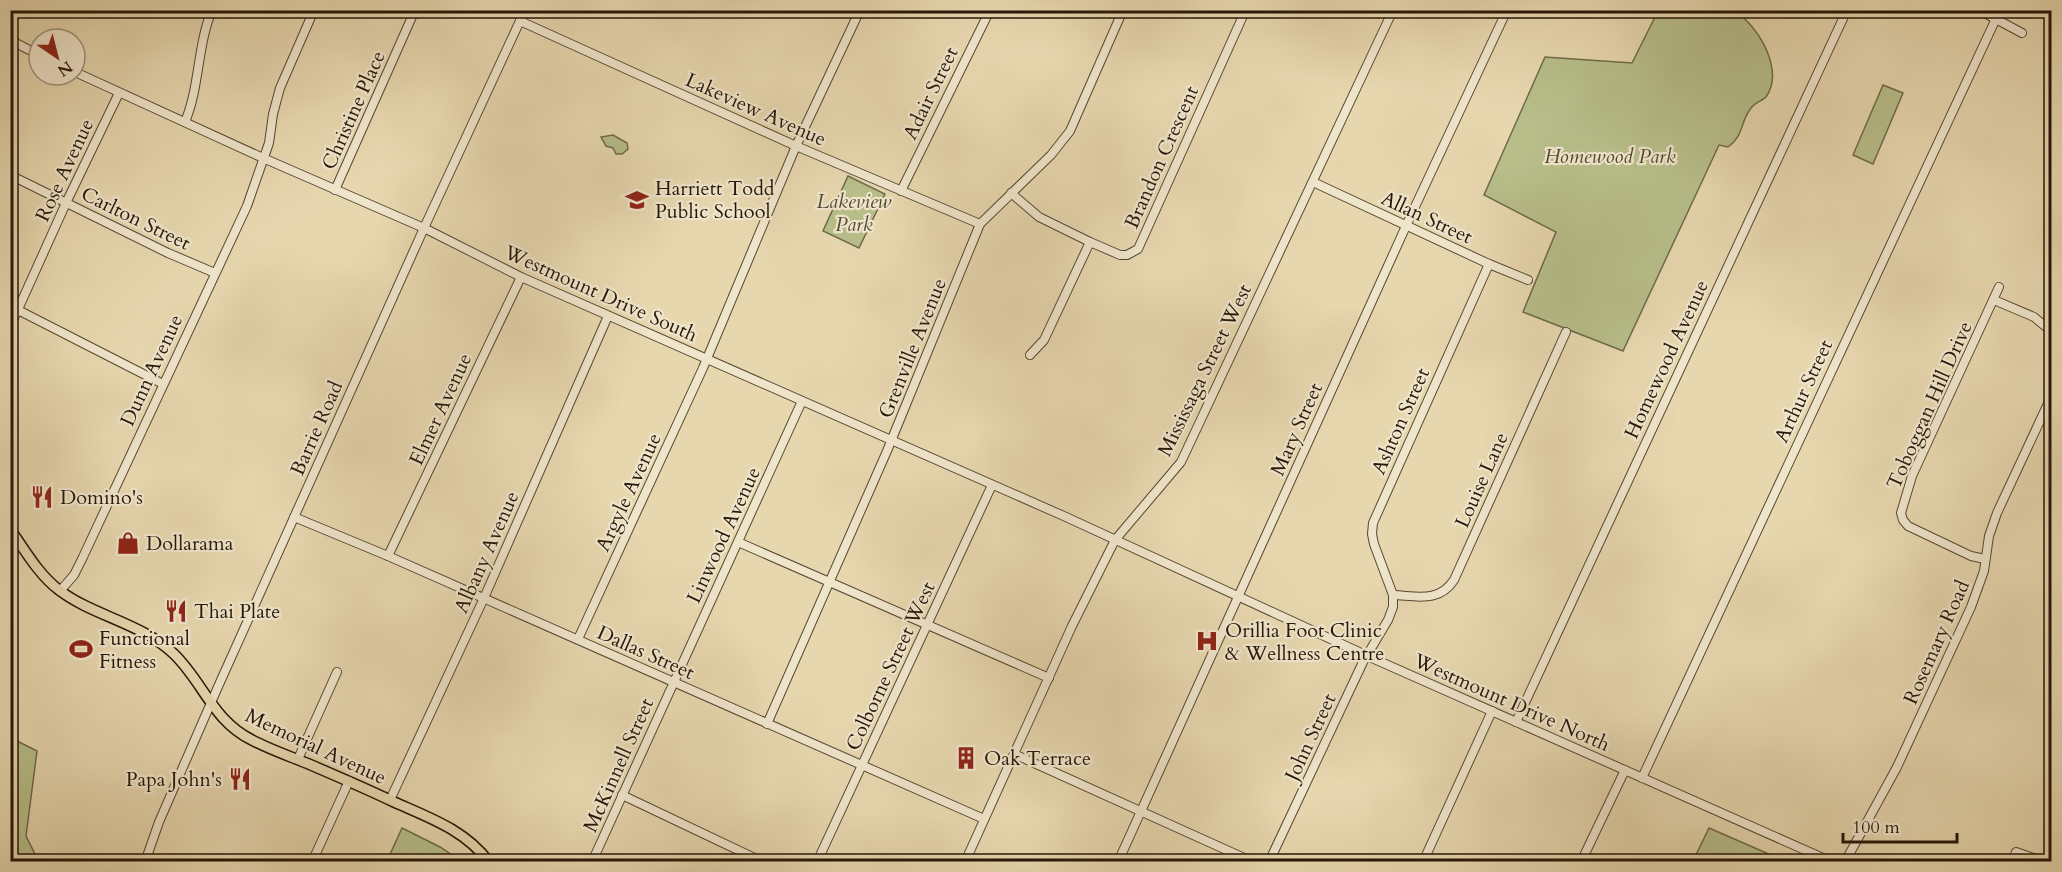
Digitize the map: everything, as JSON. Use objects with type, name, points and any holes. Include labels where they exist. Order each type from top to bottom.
[{"type":"main road","name":"Memorial Avenue","points":[[10,529],[39,571],[60,591],[154,639],[166,648],[188,669],[219,716],[236,731],[446,825],[473,843],[489,861]]},
{"type":"street","points":[[185,122],[193,102],[206,23],[212,10]]},
{"type":"street","name":"Dunn Avenue","points":[[60,591],[74,575],[84,557],[247,206],[269,143],[280,88],[314,10]]},
{"type":"street","name":"Christine Place","points":[[335,190],[415,10]]},
{"type":"street","name":"Barrie Road","points":[[145,861],[159,822],[294,517],[525,10]]},
{"type":"street","name":"Argyle Avenue","points":[[578,639],[707,358],[796,146],[860,10]]},
{"type":"street","name":"Adair Street","points":[[900,191],[990,10]]},
{"type":"street","name":"Grenville Avenue","points":[[767,724],[892,441],[980,224],[1051,155],[1070,131],[1123,10]]},
{"type":"street","name":"Brandon Crescent","points":[[1011,193],[1039,217],[1090,242],[1120,255],[1126,255],[1138,249],[1242,18],[1243,10]]},
{"type":"street","name":"Mississaga Street West","points":[[965,861],[1115,540],[1181,462],[1393,10]]},
{"type":"street","name":"Mary Street","points":[[1118,861],[1406,226],[1507,10]]},
{"type":"street","name":"Homewood Avenue","points":[[1516,722],[1847,10]]},
{"type":"street","points":[[1979,10],[2022,33]]},
{"type":"street","name":"Arthur Street","points":[[1642,778],[2000,10]]},
{"type":"street","name":"Lakeview Avenue","points":[[520,21],[796,146],[980,224]]},
{"type":"street","points":[[10,40],[27,49]]},
{"type":"street","name":"Westmount Drive South","points":[[87,78],[424,228],[521,277],[1115,540]]},
{"type":"street","name":"Rose Avenue","points":[[10,327],[119,93]]},
{"type":"street","name":"Carlton Street","points":[[10,175],[168,254],[215,273]]},
{"type":"street","name":"Allan Street","points":[[1313,183],[1528,280]]},
{"type":"street","points":[[1030,355],[1044,340],[1090,242]]},
{"type":"street","name":"Ashton Street","points":[[1393,595],[1374,544],[1373,523],[1490,264]]},
{"type":"street","name":"Elmer Avenue","points":[[388,556],[521,277]]},
{"type":"street","name":"Toboggan Hill Drive","points":[[1985,558],[1971,556],[1908,526],[1901,513],[1912,476],[1999,287]]},
{"type":"street","points":[[1994,300],[2034,317],[2052,332]]},
{"type":"street","points":[[18,310],[163,384]]},
{"type":"street","name":"Albany Avenue","points":[[390,800],[484,598],[608,316]]},
{"type":"street","name":"Louise Lane","points":[[1393,595],[1434,596],[1448,588],[1454,580],[1566,332]]},
{"type":"street","name":"Rosemary Road","points":[[1845,861],[1897,767],[1971,607],[1984,571],[1989,536],[1997,513],[2052,395]]},
{"type":"street","name":"Linwood Avenue","points":[[673,682],[802,400]]},
{"type":"street","name":"Colborne Street West","points":[[817,861],[992,485]]},
{"type":"street","name":"Dallas Street","points":[[294,517],[578,639],[984,819]]},
{"type":"street","name":"Westmount Drive North","points":[[1115,540],[1516,722],[1832,861]]},
{"type":"street","points":[[738,542],[1049,678]]},
{"type":"street","name":"John Street","points":[[1269,861],[1367,655],[1388,620],[1393,607],[1393,595]]},
{"type":"street","points":[[298,759],[337,672]]},
{"type":"street","name":"McKinnell Street","points":[[592,861],[673,682]]},
{"type":"street","points":[[1423,861],[1492,711]]},
{"type":"street","points":[[1014,754],[1253,861]]},
{"type":"street","points":[[1581,861],[1625,770]]},
{"type":"street","points":[[312,861],[349,781]]},
{"type":"street","points":[[622,795],[763,861]]},
{"type":"street","points":[[2012,861],[2016,852],[2045,861]]},
{"type":"green space","name":"Homewood Park","points":[[1667,11],[1739,11],[1763,43],[1770,61],[1772,80],[1766,97],[1751,108],[1733,143],[1728,147],[1719,145],[1623,351],[1523,312],[1556,232],[1484,195],[1545,57],[1632,63],[1656,15]]},
{"type":"green space","points":[[1883,85],[1903,93],[1873,164],[1853,155]]},
{"type":"green space","points":[[613,135],[627,143],[628,149],[622,154],[616,154],[613,148],[606,146],[601,137]]},
{"type":"green space","name":"Lakeview Park","points":[[848,176],[885,194],[859,248],[823,231]]},
{"type":"green space","points":[[11,738],[37,751],[26,836],[35,854],[42,861],[11,861]]},
{"type":"green space","points":[[402,828],[440,847],[461,861],[387,861]]},
{"type":"green space","points":[[1709,828],[1785,861],[1693,861]]},
{"type":"place","name":"Harriett Todd Public School","points":[[637,200]]},
{"type":"place","name":"Domino's","points":[[42,497]]},
{"type":"place","name":"Dollarama","points":[[128,543]]},
{"type":"place","name":"Thai Plate","points":[[176,611]]},
{"type":"place","name":"Orillia Foot Clinic & Wellness Centre","points":[[1207,641]]},
{"type":"place","name":"Functional Fitness","points":[[81,649]]},
{"type":"place","name":"Oak Terrace","points":[[966,758]]},
{"type":"place","name":"Papa John's","points":[[240,779]]}]
